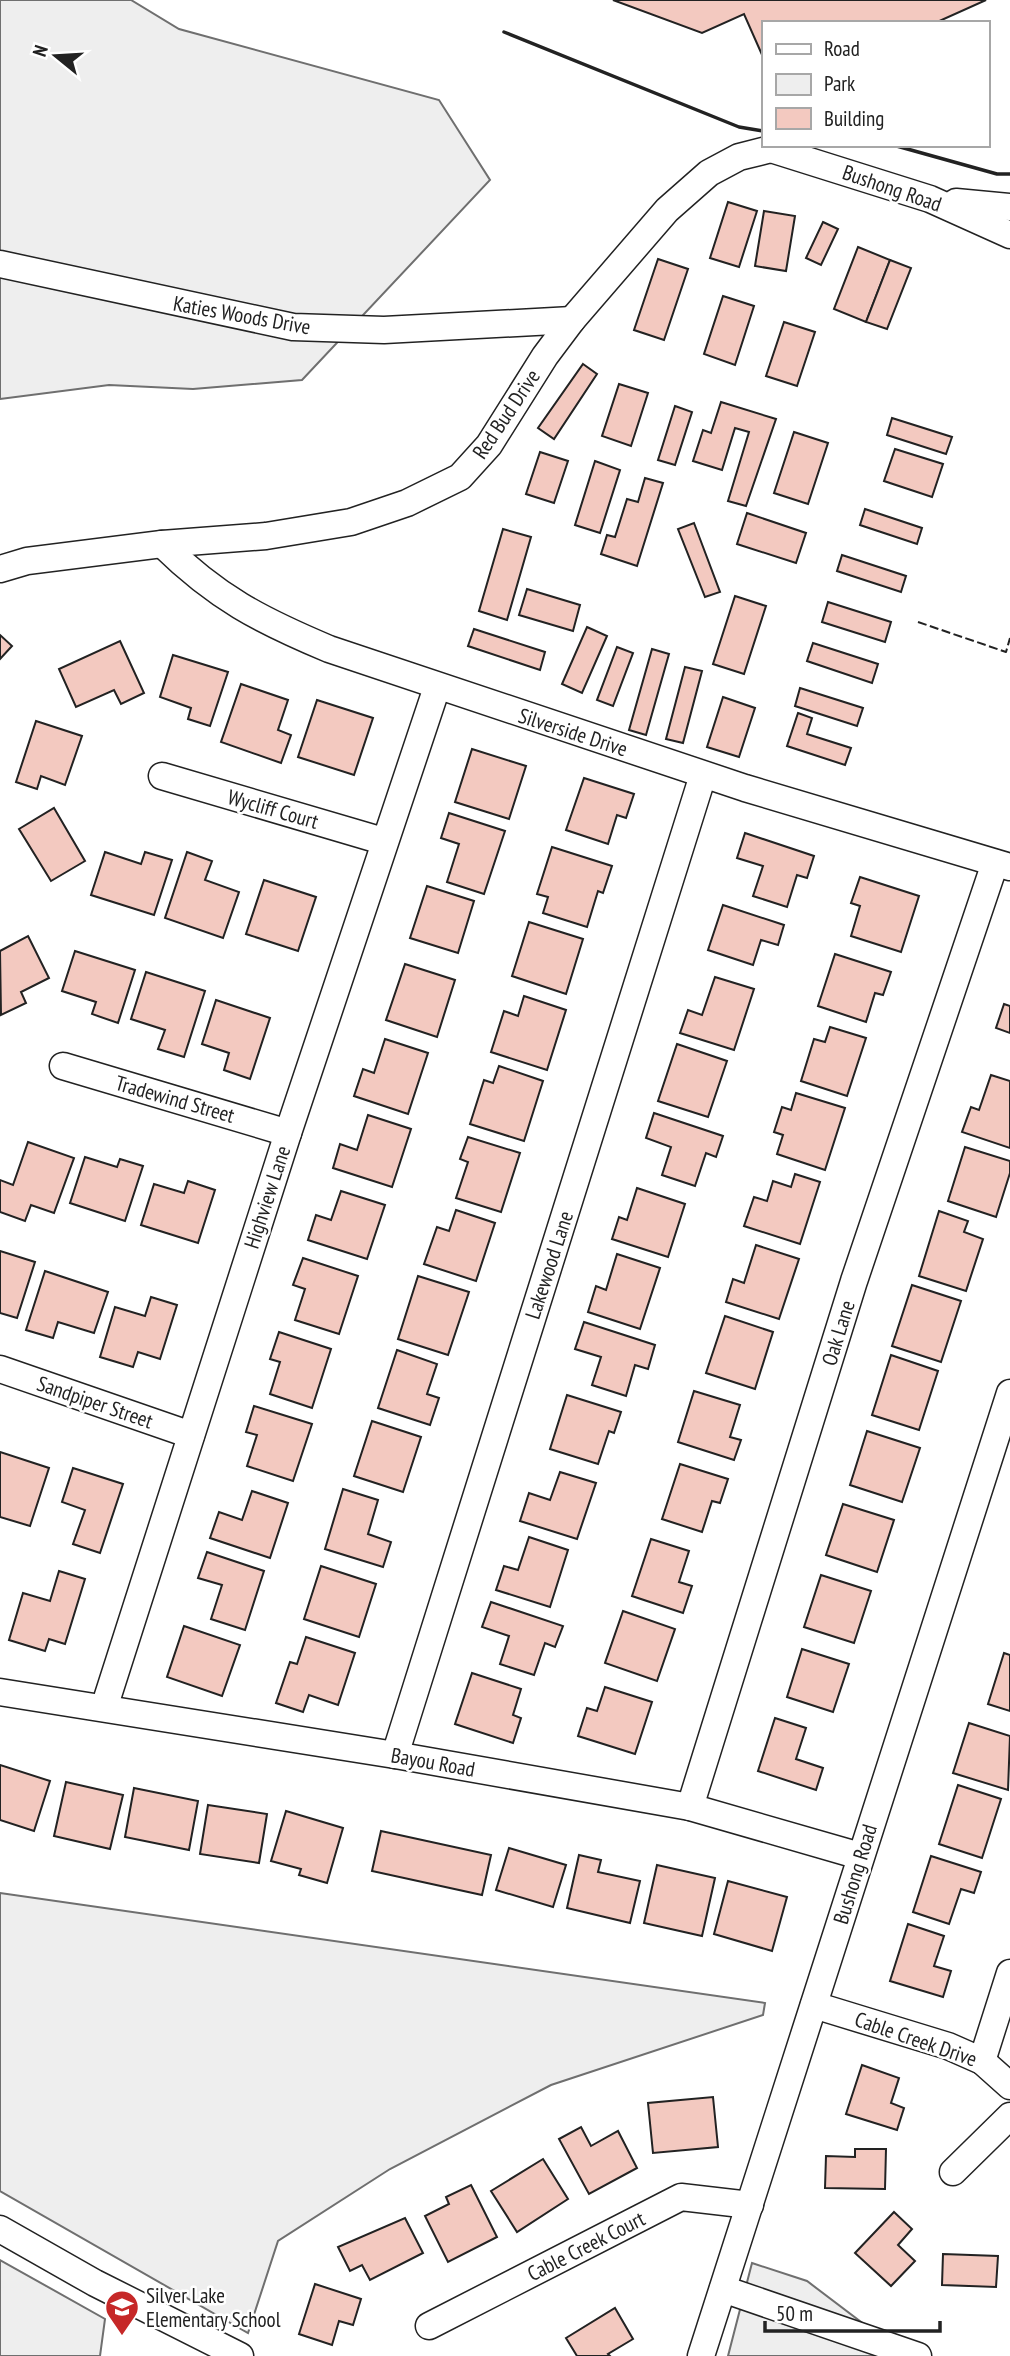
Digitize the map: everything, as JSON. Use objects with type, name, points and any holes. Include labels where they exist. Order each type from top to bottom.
[{"type":"street","name":"Bushong Road","points":[[771,149],[930,199],[1010,235]]},
{"type":"street","name":"Red Bud Drive","points":[[0,569],[27,561],[162,544],[266,536],[352,522],[407,503],[460,477],[489,444],[544,356],[667,210],[709,173],[739,157],[771,149]]},
{"type":"street","points":[[930,199],[1010,207]]},
{"type":"street","name":"Katies Woods Drive","points":[[0,264],[293,327],[384,330],[572,320]]},
{"type":"street","name":"Silverside Drive","points":[[162,544],[195,577],[267,623],[437,687],[704,775],[1002,865]]},
{"type":"street","name":"Highview Lane","points":[[104,1708],[383,841],[437,687]]},
{"type":"street","name":"Lakewood Lane","points":[[395,1755],[704,775]]},
{"type":"street","name":"Wycliff Court","points":[[162,776],[383,841]]},
{"type":"street","name":"Oak Lane","points":[[690,1807],[854,1281],[1002,865]]},
{"type":"street","name":"Tradewind Street","points":[[63,1066],[288,1133]]},
{"type":"street","name":"Sandpiper Street","points":[[0,1369],[191,1435]]},
{"type":"street","name":"Bushong Road","points":[[701,2356],[1010,1393]]},
{"type":"street","name":"Bayou Road","points":[[0,1692],[395,1755],[690,1807],[860,1856]]},
{"type":"street","points":[[982,2061],[1010,1973]]},
{"type":"street","name":"Cable Creek Drive","points":[[814,2005],[948,2046],[982,2061],[1010,2086]]},
{"type":"street","points":[[953,2172],[1010,2116]]},
{"type":"street","name":"Cable Creek Court","points":[[429,2326],[681,2197],[750,2204]]},
{"type":"street","points":[[0,2229],[95,2283],[240,2356]]},
{"type":"street","points":[[723,2290],[918,2356]]},
{"type":"green space","points":[[0,0],[131,0],[179,29],[439,100],[490,180],[302,380],[193,389],[109,385],[0,399]]},
{"type":"green space","points":[[0,1893],[765,2003],[763,2015],[551,2085],[390,2169],[278,2241],[248,2333],[0,2191]]},
{"type":"green space","points":[[0,2260],[105,2319],[100,2356],[0,2356]]},
{"type":"green space","points":[[752,2263],[807,2281],[906,2356],[728,2356]]},
{"type":"building","points":[[613,0],[986,0],[939,21],[762,21],[762,55],[744,14],[702,33]]},
{"type":"building","points":[[728,202],[757,211],[739,267],[710,258]]},
{"type":"building","points":[[764,211],[795,216],[786,271],[755,266]]},
{"type":"building","points":[[823,222],[838,229],[821,265],[806,258]]},
{"type":"building","points":[[858,247],[890,260],[866,322],[834,309]]},
{"type":"building","points":[[658,259],[688,269],[664,340],[634,330]]},
{"type":"building","points":[[890,260],[911,268],[887,329],[866,322]]},
{"type":"building","points":[[723,296],[754,306],[735,365],[704,354]]},
{"type":"building","points":[[784,322],[815,332],[797,386],[766,376]]},
{"type":"building","points":[[583,364],[597,374],[554,439],[538,428]]},
{"type":"building","points":[[619,384],[648,393],[631,446],[602,436]]},
{"type":"building","points":[[721,402],[776,419],[746,506],[728,501],[749,432],[735,428],[722,470],[693,461],[703,430],[711,433]]},
{"type":"building","points":[[675,406],[692,412],[675,465],[658,460]]},
{"type":"building","points":[[892,418],[952,437],[946,454],[887,435]]},
{"type":"building","points":[[794,432],[828,443],[808,504],[774,493]]},
{"type":"building","points":[[895,449],[943,464],[932,497],[884,481]]},
{"type":"building","points":[[540,452],[568,461],[554,503],[526,494]]},
{"type":"building","points":[[595,461],[620,470],[600,533],[575,525]]},
{"type":"building","points":[[645,478],[663,483],[637,566],[601,554],[607,535],[615,537],[627,499],[638,502]]},
{"type":"building","points":[[865,509],[922,528],[917,544],[860,525]]},
{"type":"building","points":[[747,513],[806,533],[796,563],[737,544]]},
{"type":"building","points":[[694,523],[720,592],[705,597],[678,529]]},
{"type":"building","points":[[503,529],[531,537],[507,620],[479,611]]},
{"type":"building","points":[[842,555],[906,576],[901,592],[837,571]]},
{"type":"building","points":[[527,589],[580,605],[573,631],[519,615]]},
{"type":"building","points":[[735,596],[766,606],[744,674],[713,664]]},
{"type":"building","points":[[828,602],[891,622],[885,642],[822,622]]},
{"type":"building","points":[[587,627],[607,636],[582,693],[562,684]]},
{"type":"building","points":[[474,629],[545,652],[540,670],[468,646]]},
{"type":"building","points":[[0,635],[12,646],[0,659]]},
{"type":"building","points":[[120,641],[144,693],[121,704],[114,690],[76,707],[59,669]]},
{"type":"building","points":[[813,643],[878,664],[872,683],[807,661]]},
{"type":"building","points":[[617,647],[633,653],[613,706],[597,700]]},
{"type":"building","points":[[652,649],[669,654],[646,735],[629,730]]},
{"type":"building","points":[[173,655],[228,672],[210,726],[188,719],[191,708],[160,697]]},
{"type":"building","points":[[685,667],[702,671],[683,743],[666,739]]},
{"type":"building","points":[[241,684],[288,700],[278,730],[291,735],[281,763],[221,742]]},
{"type":"building","points":[[800,688],[863,708],[857,726],[795,706]]},
{"type":"building","points":[[723,697],[755,708],[739,757],[707,747]]},
{"type":"building","points":[[317,700],[373,718],[354,775],[298,757]]},
{"type":"building","points":[[798,713],[812,718],[807,734],[851,748],[845,765],[787,746]]},
{"type":"building","points":[[36,721],[82,736],[65,785],[41,776],[37,789],[16,782]]},
{"type":"building","points":[[472,749],[526,766],[509,819],[455,802]]},
{"type":"building","points":[[584,778],[634,794],[626,818],[617,815],[608,844],[566,830]]},
{"type":"building","points":[[54,808],[85,861],[51,881],[19,829]]},
{"type":"building","points":[[449,813],[505,831],[484,894],[447,882],[459,844],[441,838]]},
{"type":"building","points":[[745,833],[814,856],[807,878],[797,875],[787,907],[753,896],[763,866],[737,858]]},
{"type":"building","points":[[552,847],[612,866],[603,893],[598,891],[587,927],[543,913],[548,897],[537,894]]},
{"type":"building","points":[[105,852],[141,864],[145,852],[172,860],[154,915],[91,895]]},
{"type":"building","points":[[187,852],[212,861],[205,880],[239,892],[223,938],[165,918]]},
{"type":"building","points":[[860,877],[919,896],[901,952],[851,936],[860,906],[851,903]]},
{"type":"building","points":[[264,880],[316,897],[298,951],[246,934]]},
{"type":"building","points":[[427,886],[474,901],[458,953],[410,938]]},
{"type":"building","points":[[723,905],[784,925],[778,945],[761,940],[753,965],[708,950]]},
{"type":"building","points":[[529,922],[583,939],[566,994],[512,976]]},
{"type":"building","points":[[28,936],[49,978],[21,992],[26,1003],[1,1015],[0,951]]},
{"type":"building","points":[[75,951],[135,970],[118,1023],[92,1014],[96,1002],[62,991]]},
{"type":"building","points":[[835,954],[891,972],[883,995],[875,993],[866,1022],[818,1006]]},
{"type":"building","points":[[405,964],[455,980],[437,1037],[386,1020]]},
{"type":"building","points":[[146,972],[205,991],[184,1057],[158,1049],[165,1030],[131,1019]]},
{"type":"building","points":[[715,977],[754,989],[734,1050],[680,1033],[688,1010],[702,1015]]},
{"type":"building","points":[[524,996],[566,1010],[547,1070],[491,1052],[504,1011],[518,1016]]},
{"type":"building","points":[[216,1000],[270,1018],[250,1079],[224,1070],[229,1053],[202,1044]]},
{"type":"building","points":[[1004,1004],[1010,1006],[1010,1033],[996,1028]]},
{"type":"building","points":[[830,1027],[866,1038],[847,1096],[801,1081],[814,1039],[825,1042]]},
{"type":"building","points":[[385,1039],[428,1053],[408,1114],[354,1096],[363,1069],[374,1073]]},
{"type":"building","points":[[677,1044],[727,1061],[708,1117],[658,1101]]},
{"type":"building","points":[[499,1066],[543,1081],[524,1141],[470,1124],[484,1080],[493,1083]]},
{"type":"building","points":[[991,1075],[1010,1081],[1010,1148],[962,1132],[971,1107],[979,1110]]},
{"type":"building","points":[[796,1093],[845,1108],[825,1170],[777,1154],[783,1135],[774,1132],[782,1107],[791,1110]]},
{"type":"building","points":[[654,1113],[723,1136],[716,1157],[706,1153],[695,1186],[662,1175],[671,1147],[646,1138]]},
{"type":"building","points":[[368,1115],[411,1129],[392,1187],[333,1168],[340,1144],[357,1150]]},
{"type":"building","points":[[468,1137],[520,1153],[501,1212],[456,1198],[468,1162],[460,1159]]},
{"type":"building","points":[[28,1142],[74,1158],[54,1213],[31,1205],[25,1221],[0,1212],[0,1180],[13,1185]]},
{"type":"building","points":[[965,1147],[1010,1161],[1010,1173],[996,1217],[948,1201]]},
{"type":"building","points":[[85,1157],[117,1167],[120,1159],[143,1166],[125,1221],[70,1203]]},
{"type":"building","points":[[795,1174],[820,1182],[800,1244],[744,1226],[754,1197],[767,1201],[773,1181],[791,1187]]},
{"type":"building","points":[[188,1181],[215,1190],[198,1243],[141,1225],[154,1184],[184,1193]]},
{"type":"building","points":[[637,1188],[685,1204],[668,1257],[612,1239],[619,1217],[627,1220]]},
{"type":"building","points":[[341,1191],[385,1205],[367,1259],[308,1240],[316,1215],[331,1220]]},
{"type":"building","points":[[456,1210],[495,1223],[476,1281],[424,1264],[437,1227],[449,1231]]},
{"type":"building","points":[[939,1211],[968,1221],[964,1232],[983,1239],[966,1291],[919,1276]]},
{"type":"building","points":[[756,1245],[799,1259],[779,1319],[726,1302],[733,1279],[744,1283]]},
{"type":"building","points":[[0,1251],[35,1262],[17,1318],[0,1313]]},
{"type":"building","points":[[617,1254],[660,1268],[640,1329],[588,1312],[596,1286],[606,1290]]},
{"type":"building","points":[[303,1258],[358,1276],[339,1334],[295,1320],[305,1289],[293,1285]]},
{"type":"building","points":[[45,1271],[108,1292],[94,1333],[58,1322],[53,1338],[26,1330]]},
{"type":"building","points":[[418,1276],[469,1292],[448,1355],[398,1339]]},
{"type":"building","points":[[912,1285],[961,1301],[941,1362],[892,1346]]},
{"type":"building","points":[[151,1297],[177,1305],[160,1359],[138,1352],[133,1367],[100,1357],[115,1307],[145,1316]]},
{"type":"building","points":[[725,1316],[773,1332],[755,1389],[706,1373]]},
{"type":"building","points":[[584,1322],[655,1345],[648,1369],[635,1365],[626,1396],[592,1385],[601,1357],[575,1349]]},
{"type":"building","points":[[279,1332],[331,1349],[312,1408],[270,1394],[280,1362],[270,1359]]},
{"type":"building","points":[[397,1350],[437,1364],[427,1394],[439,1398],[430,1425],[378,1408]]},
{"type":"building","points":[[891,1355],[938,1371],[919,1430],[872,1415]]},
{"type":"building","points":[[694,1391],[740,1405],[730,1437],[741,1440],[734,1460],[678,1442]]},
{"type":"building","points":[[567,1395],[621,1412],[614,1433],[609,1431],[598,1464],[550,1449]]},
{"type":"building","points":[[254,1406],[312,1424],[293,1481],[247,1466],[257,1435],[246,1432]]},
{"type":"building","points":[[372,1421],[421,1437],[403,1492],[354,1476]]},
{"type":"building","points":[[867,1431],[920,1448],[902,1502],[850,1485]]},
{"type":"building","points":[[0,1452],[49,1468],[30,1526],[0,1517]]},
{"type":"building","points":[[680,1464],[728,1479],[720,1503],[712,1501],[702,1532],[662,1519]]},
{"type":"building","points":[[73,1468],[123,1484],[100,1553],[73,1544],[85,1510],[62,1502]]},
{"type":"building","points":[[560,1472],[596,1483],[577,1539],[520,1521],[529,1493],[550,1500]]},
{"type":"building","points":[[343,1489],[378,1500],[368,1534],[391,1542],[383,1567],[325,1549]]},
{"type":"building","points":[[252,1491],[288,1503],[270,1558],[210,1538],[219,1512],[242,1520]]},
{"type":"building","points":[[843,1504],[894,1520],[877,1572],[826,1555]]},
{"type":"building","points":[[529,1537],[568,1550],[550,1607],[496,1590],[504,1566],[518,1570]]},
{"type":"building","points":[[651,1539],[689,1551],[679,1582],[692,1586],[683,1613],[632,1596]]},
{"type":"building","points":[[207,1552],[264,1571],[245,1630],[211,1619],[222,1585],[198,1578]]},
{"type":"building","points":[[321,1566],[376,1584],[359,1637],[304,1619]]},
{"type":"building","points":[[59,1571],[85,1579],[65,1644],[49,1639],[45,1651],[9,1640],[23,1593],[50,1601]]},
{"type":"building","points":[[821,1575],[871,1591],[854,1643],[804,1627]]},
{"type":"building","points":[[491,1602],[563,1626],[555,1647],[545,1643],[534,1675],[500,1664],[509,1636],[482,1627]]},
{"type":"building","points":[[623,1611],[675,1629],[657,1681],[605,1663]]},
{"type":"building","points":[[184,1626],[240,1645],[222,1696],[167,1677]]},
{"type":"building","points":[[306,1637],[355,1653],[338,1705],[309,1695],[303,1712],[276,1703],[290,1662],[297,1664]]},
{"type":"building","points":[[802,1649],[849,1664],[833,1712],[787,1697]]},
{"type":"building","points":[[1004,1653],[1010,1655],[1010,1711],[988,1704]]},
{"type":"building","points":[[472,1673],[521,1689],[513,1715],[521,1718],[513,1743],[455,1724]]},
{"type":"building","points":[[605,1687],[652,1702],[635,1754],[578,1736],[587,1708],[597,1711]]},
{"type":"building","points":[[775,1718],[806,1728],[796,1759],[823,1768],[816,1790],[758,1771]]},
{"type":"building","points":[[969,1723],[1010,1736],[1008,1790],[953,1773]]},
{"type":"building","points":[[0,1765],[50,1781],[34,1831],[0,1820]]},
{"type":"building","points":[[66,1782],[123,1795],[110,1849],[54,1836]]},
{"type":"building","points":[[958,1785],[1001,1799],[982,1858],[939,1844]]},
{"type":"building","points":[[134,1788],[198,1801],[189,1850],[125,1837]]},
{"type":"building","points":[[208,1805],[267,1814],[259,1863],[200,1854]]},
{"type":"building","points":[[286,1811],[343,1828],[327,1883],[299,1875],[301,1869],[271,1861]]},
{"type":"building","points":[[381,1831],[491,1855],[482,1895],[372,1871]]},
{"type":"building","points":[[509,1848],[566,1865],[553,1907],[496,1890]]},
{"type":"building","points":[[579,1855],[601,1860],[598,1872],[640,1881],[630,1923],[567,1908]]},
{"type":"building","points":[[931,1856],[981,1872],[974,1893],[961,1889],[949,1924],[913,1912]]},
{"type":"building","points":[[657,1865],[715,1878],[702,1936],[644,1923]]},
{"type":"building","points":[[728,1881],[787,1897],[772,1951],[714,1934]]},
{"type":"building","points":[[908,1924],[944,1936],[934,1966],[951,1971],[943,1997],[890,1981]]},
{"type":"building","points":[[862,2065],[899,2078],[891,2103],[904,2108],[897,2130],[846,2114]]},
{"type":"building","points":[[713,2097],[718,2147],[653,2153],[648,2103]]},
{"type":"building","points":[[581,2127],[591,2146],[618,2131],[637,2168],[589,2194],[559,2139]]},
{"type":"building","points":[[855,2149],[886,2149],[885,2189],[825,2188],[826,2156],[855,2157]]},
{"type":"building","points":[[543,2159],[568,2199],[517,2232],[491,2191]]},
{"type":"building","points":[[471,2185],[497,2237],[448,2262],[425,2216],[449,2204],[446,2197]]},
{"type":"building","points":[[894,2212],[912,2229],[898,2245],[915,2261],[891,2286],[855,2253]]},
{"type":"building","points":[[405,2218],[423,2253],[370,2280],[362,2265],[350,2271],[338,2247]]},
{"type":"building","points":[[943,2254],[998,2256],[996,2287],[942,2285]]},
{"type":"building","points":[[315,2284],[361,2299],[353,2325],[339,2321],[332,2345],[299,2334]]},
{"type":"building","points":[[615,2308],[633,2339],[608,2354],[610,2356],[577,2356],[566,2338]]},
{"type":"fence","points":[[918,622],[1006,652],[1010,638]]},
{"type":"wall","points":[[504,32],[739,127],[762,131]]},
{"type":"wall","points":[[900,147],[997,174],[1010,174]]},
{"type":"place","name":"Silver Lake Elementary School","points":[[122,2337]]}]
